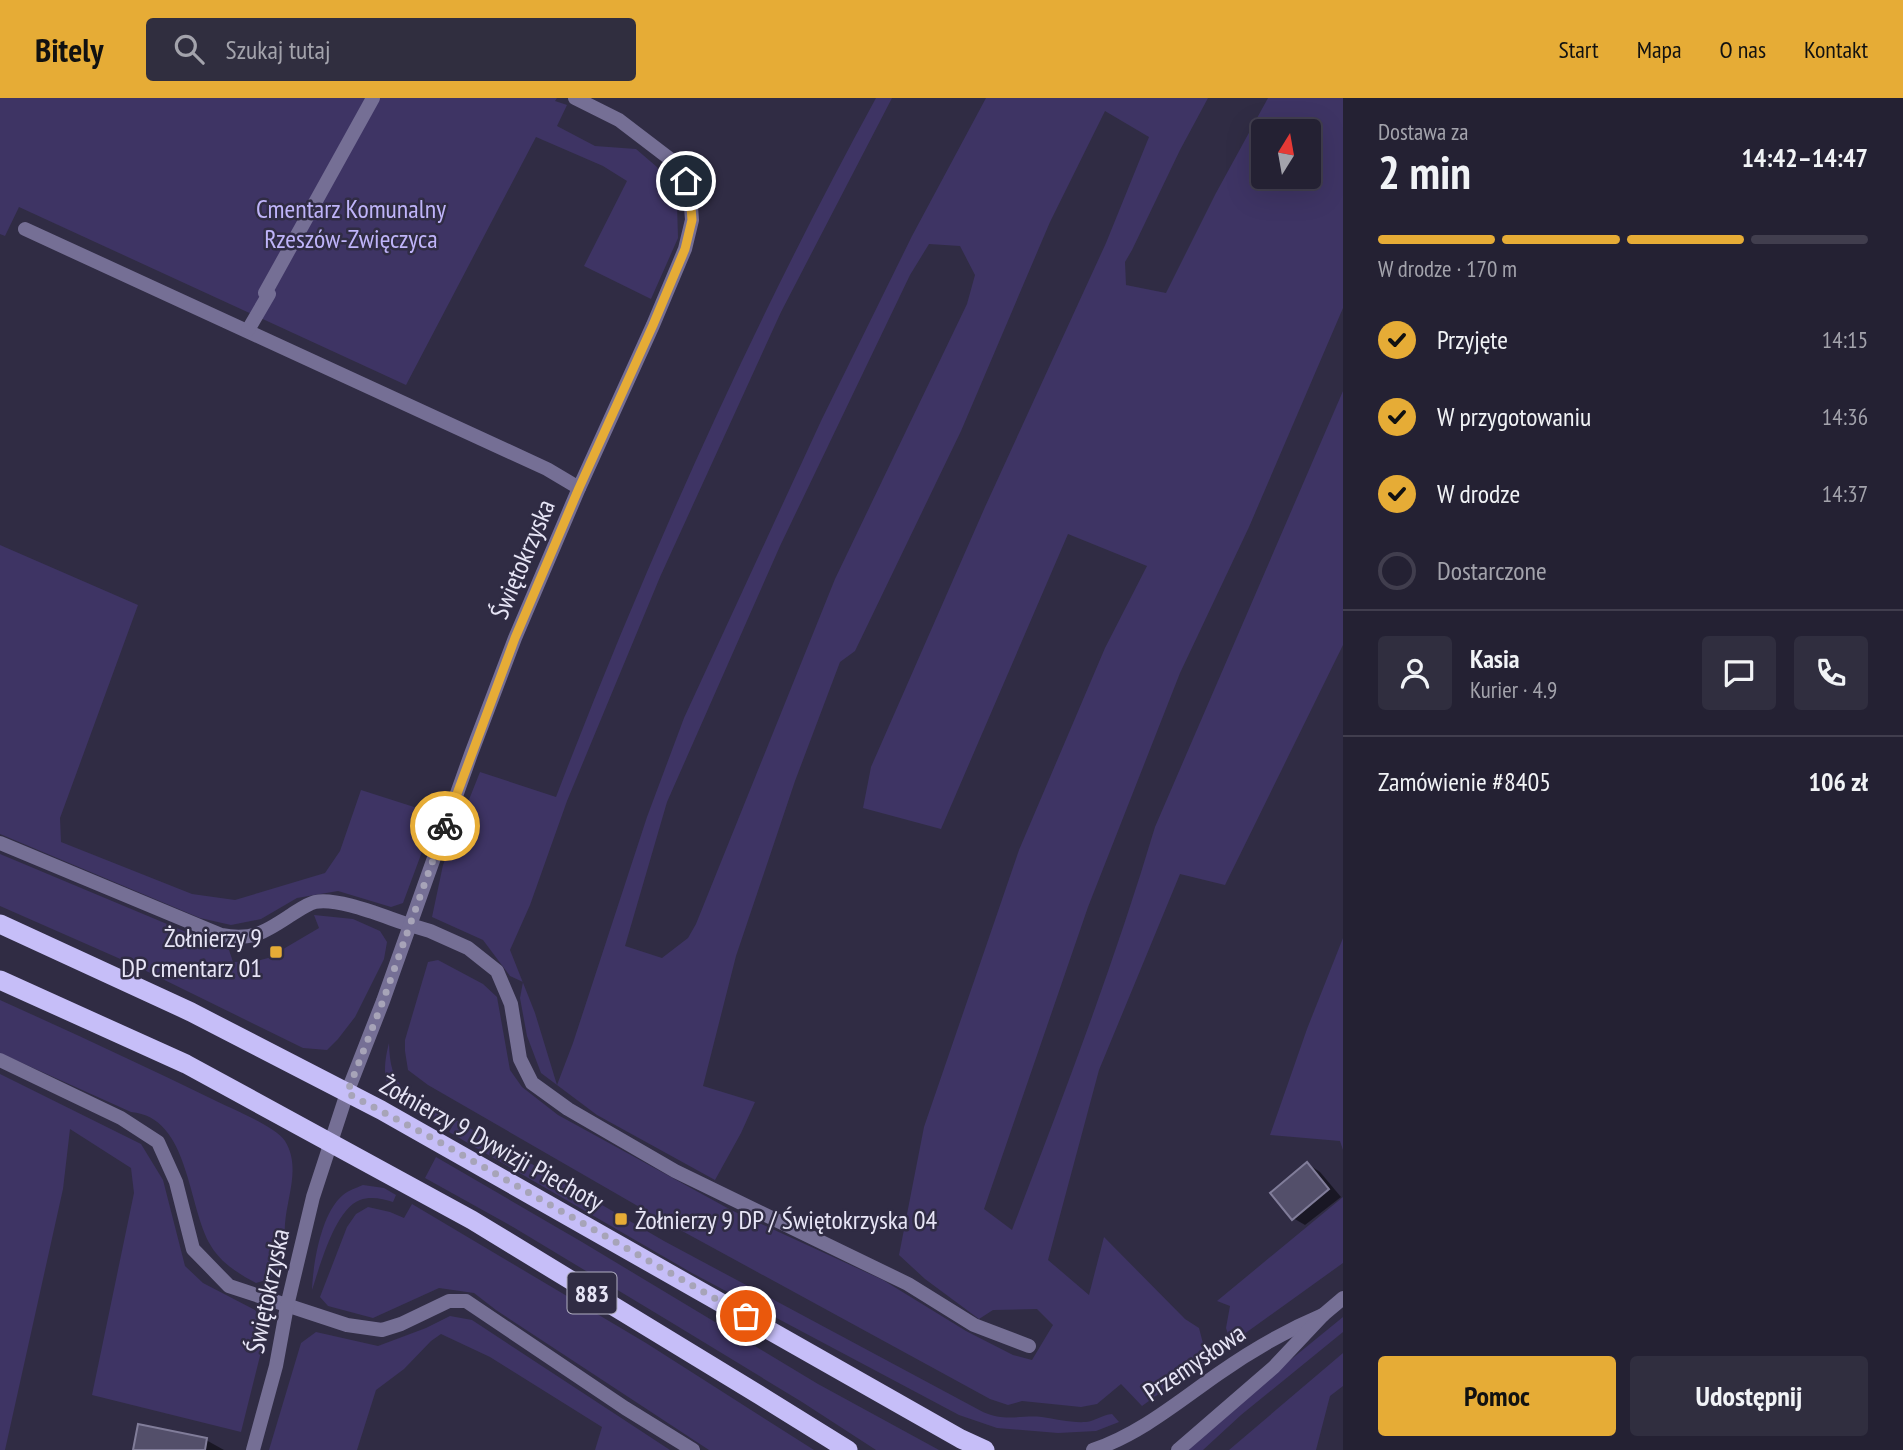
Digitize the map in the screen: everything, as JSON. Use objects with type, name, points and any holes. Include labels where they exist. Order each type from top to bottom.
[{"type":"highway","name":"Żołnierzy 9 Dywizji Piechoty","points":[[0,924],[191,1012],[347,1093],[448,1147],[985,1450]]},
{"type":"highway","name":"883","points":[[0,980],[186,1064],[472,1220],[848,1450]]},
{"type":"street","points":[[248,330],[269,294],[265,293],[373,98]]},
{"type":"street","name":"Świętokrzyska","points":[[253,1450],[276,1366],[313,1197],[347,1093],[515,638],[653,325],[685,249],[692,220],[686,181],[674,162],[619,120],[575,98]]},
{"type":"street","points":[[25,229],[535,463],[579,488]]},
{"type":"street","points":[[0,843],[221,935],[238,938],[255,935],[315,902],[330,902],[430,931],[468,948],[497,971],[511,1004],[520,1059],[532,1083],[568,1109],[675,1171],[908,1284],[974,1325],[1028,1346]]},
{"type":"street","points":[[0,1059],[121,1118],[158,1142],[176,1182],[193,1249],[229,1286],[347,1325],[382,1330],[449,1301],[466,1301],[625,1408],[693,1450]]},
{"type":"street","name":"Przemysłowa","points":[[1178,1450],[1274,1367],[1323,1315],[1343,1298]]},
{"type":"street","name":"Przemysłowa","points":[[1093,1450],[1143,1427],[1226,1368],[1284,1332],[1323,1315]]},
{"type":"green space","name":"Cmentarz Komunalny Rzeszów-Zwięczyca","points":[[0,98],[557,98],[555,101],[567,105],[557,126],[595,146],[636,149],[657,167],[677,204],[678,238],[651,299],[584,266],[627,181],[603,166],[536,137],[406,385],[19,207],[5,236],[0,234]]},
{"type":"green space","points":[[876,98],[892,98],[781,312],[660,577],[567,801],[530,905],[510,950],[523,982],[510,976],[483,940],[432,917],[443,865],[480,772],[556,797],[665,530],[745,355]]},
{"type":"green space","points":[[986,98],[1208,98],[1125,262],[1126,285],[1166,293],[1251,129],[1251,189],[1321,189],[1321,119],[1257,119],[1268,98],[1343,98],[1343,308],[1249,527],[1180,673],[1088,907],[984,1209],[1012,1230],[1105,980],[1155,827],[1343,391],[1343,645],[1225,885],[1180,874],[1099,1070],[1048,1260],[1089,1295],[1104,1237],[1185,1319],[1199,1328],[1207,1359],[1142,1406],[1121,1384],[1097,1404],[1081,1407],[1022,1401],[1008,1405],[990,1399],[662,1220],[428,1085],[408,1070],[405,1051],[405,1040],[428,962],[438,960],[483,984],[497,997],[510,1070],[522,1087],[558,1115],[731,1210],[883,1280],[966,1331],[1013,1355],[1032,1360],[1053,1325],[1037,1309],[993,1310],[979,1319],[925,1279],[899,1255],[924,1127],[1019,850],[1105,648],[1147,566],[1068,534],[941,829],[863,808],[871,767],[985,507],[1106,243],[1149,137],[1105,111],[1050,222],[961,431],[855,651],[840,662],[795,781],[736,956],[703,1086],[755,1102],[715,1180],[597,1115],[557,1085],[647,817],[684,718],[821,421],[912,236]],"holes":[[[929,244],[960,246],[975,275],[967,304],[835,579],[696,924],[688,938],[662,958],[625,946],[667,802],[780,546],[910,275]]]},
{"type":"green space","points":[[0,545],[138,605],[60,818],[61,842],[192,894],[235,900],[325,873],[340,851],[361,790],[436,814],[403,903],[391,907],[338,891],[297,898],[261,919],[231,925],[200,918],[0,834]]},
{"type":"green space","points":[[0,854],[229,950],[233,962],[268,958],[319,928],[314,915],[353,919],[380,931],[387,942],[384,959],[355,1017],[338,1039],[327,1050],[303,1048],[134,965],[0,906]]},
{"type":"green space","points":[[1343,938],[1343,1150],[1340,1141],[1270,1135],[1307,1029]]},
{"type":"green space","points":[[523,983],[557,1085],[541,1073],[527,1036],[520,998]]},
{"type":"green space","points":[[0,1000],[240,1112],[280,1135],[290,1151],[293,1171],[283,1261],[275,1274],[256,1283],[231,1268],[215,1252],[203,1229],[176,1146],[165,1129],[150,1118],[0,1053]]},
{"type":"green space","points":[[389,1043],[392,1070],[396,1079],[409,1093],[441,1111],[434,1123],[409,1109],[392,1094],[385,1073]]},
{"type":"green space","points":[[0,1074],[141,1144],[163,1180],[185,1266],[203,1283],[255,1310],[267,1328],[241,1432],[92,1395],[134,1193],[131,1168],[70,1129],[63,1189],[5,1450],[0,1450]]},
{"type":"green space","points":[[456,1120],[664,1241],[983,1412],[999,1417],[1042,1417],[1080,1422],[1112,1414],[1119,1422],[1096,1431],[1058,1433],[997,1428],[959,1415],[692,1273],[449,1132]]},
{"type":"green space","points":[[436,1157],[818,1384],[939,1450],[876,1450],[664,1318],[513,1227],[425,1178]]},
{"type":"green space","points":[[363,1185],[384,1188],[396,1195],[393,1202],[373,1198],[360,1200],[343,1214],[324,1253],[312,1290],[316,1253],[329,1214],[343,1195]]},
{"type":"green space","points":[[1343,1197],[1343,1263],[1240,1337],[1229,1337],[1226,1328],[1230,1306],[1217,1301]]},
{"type":"green space","points":[[412,1204],[646,1343],[814,1450],[709,1450],[474,1293],[439,1288],[373,1318],[328,1306],[320,1297],[347,1227],[356,1214],[368,1207],[404,1218]]},
{"type":"green space","points":[[450,1316],[472,1320],[670,1450],[595,1450],[602,1427],[490,1357],[441,1334],[404,1369],[376,1390],[357,1450],[269,1450],[301,1343],[316,1332],[378,1346]]},
{"type":"green space","points":[[1343,1317],[1343,1332],[1241,1415],[1203,1450],[1186,1450],[1245,1397]]},
{"type":"green space","points":[[1343,1353],[1343,1386],[1330,1396],[1316,1450],[1229,1450]]},
{"type":"building","points":[[1307,1162],[1329,1189],[1292,1220],[1270,1193]]},
{"type":"building","points":[[138,1424],[207,1438],[205,1450],[133,1450]]},
{"type":"way so far","points":[[445,826],[347,1093],[436,1140],[746,1316]]},
{"type":"place","name":"Żołnierzy 9 DP cmentarz 01","points":[[276,952]]},
{"type":"place","name":"Żołnierzy 9 DP / Świętokrzyska 04","points":[[621,1219]]},
{"type":"route","points":[[445,826],[515,638],[685,249],[692,220],[686,181]]}]
